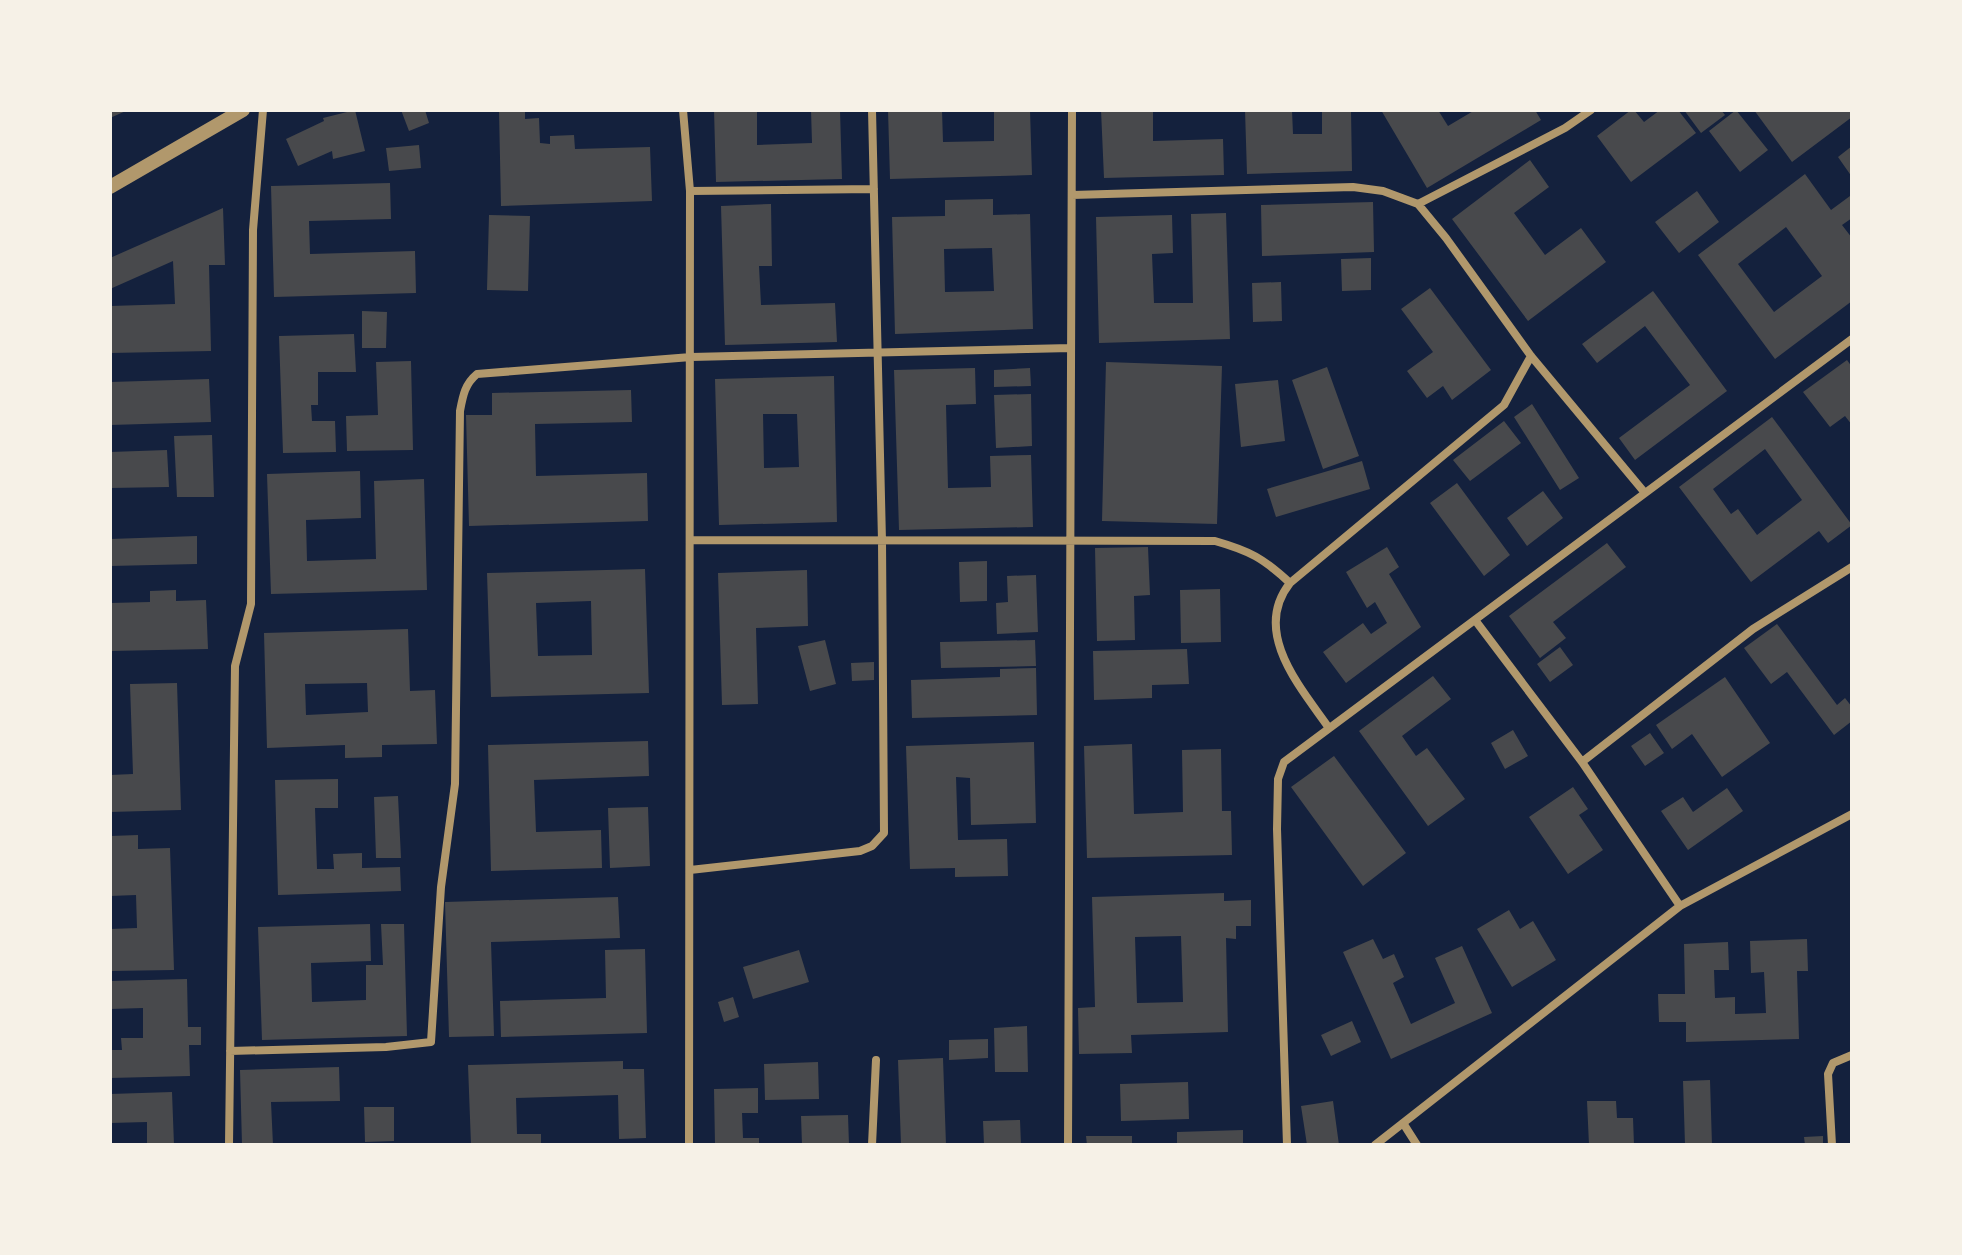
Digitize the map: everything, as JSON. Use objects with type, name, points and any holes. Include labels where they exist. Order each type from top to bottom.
[{"type":"street","points":[[110,187],[243,110]]},
{"type":"street","points":[[229,1145],[235,666],[251,604],[253,230],[263,110]]},
{"type":"street","points":[[683,110],[690,191],[691,357],[689,1145]]},
{"type":"street","points":[[690,870],[860,851],[872,846],[884,833],[879,353],[872,110]]},
{"type":"street","points":[[1068,1145],[1072,110]]},
{"type":"street","points":[[1418,204],[1565,128],[1591,110]]},
{"type":"street","points":[[1072,195],[1353,187],[1383,191],[1418,204],[1531,356],[1645,493]]},
{"type":"street","points":[[690,191],[874,189]]},
{"type":"street","points":[[1287,1145],[1278,876],[1278,779],[1284,762],[1852,339]]},
{"type":"street","points":[[230,1051],[386,1047],[431,1042],[438,917],[455,784],[460,411],[463,393],[477,374],[691,357],[1071,348]]},
{"type":"street","points":[[1329,728],[1288,669],[1279,647],[1276,611],[1279,596],[1290,583],[1504,405],[1531,356]]},
{"type":"street","points":[[690,540],[1215,541],[1241,548],[1265,560],[1290,583]]},
{"type":"street","points":[[1582,762],[1753,629],[1852,567]]},
{"type":"street","points":[[1475,620],[1582,762],[1680,906]]},
{"type":"street","points":[[1375,1145],[1680,906],[1852,814]]},
{"type":"street","points":[[1832,1145],[1828,1074],[1833,1063],[1852,1055]]},
{"type":"street","points":[[872,1145],[876,1060]]},
{"type":"street","points":[[1403,1123],[1417,1145]]},
{"type":"building","points":[[110,110],[128,110],[110,118]]},
{"type":"building","points":[[355,110],[365,151],[333,159],[332,151],[298,166],[286,139],[324,121],[323,118]]},
{"type":"building","points":[[401,110],[425,110],[429,123],[409,131]]},
{"type":"building","points":[[499,110],[525,110],[525,119],[539,118],[540,143],[550,144],[550,136],[574,135],[575,149],[650,147],[652,201],[501,206]]},
{"type":"building","points":[[714,110],[757,110],[757,145],[812,143],[811,110],[840,110],[842,179],[716,182]]},
{"type":"building","points":[[888,110],[942,110],[943,142],[994,141],[994,110],[1030,110],[1032,175],[890,179]]},
{"type":"building","points":[[1101,110],[1153,110],[1153,141],[1223,139],[1224,175],[1104,178]]},
{"type":"building","points":[[1245,110],[1292,110],[1293,134],[1322,134],[1322,110],[1351,110],[1352,171],[1247,174]]},
{"type":"building","points":[[1381,110],[1438,110],[1448,126],[1475,110],[1535,110],[1541,120],[1427,188]]},
{"type":"building","points":[[1631,110],[1644,122],[1660,110],[1678,110],[1696,133],[1631,182],[1597,136]]},
{"type":"building","points":[[1684,110],[1721,110],[1725,115],[1701,133]]},
{"type":"building","points":[[1736,110],[1768,150],[1740,172],[1709,131]]},
{"type":"building","points":[[1754,110],[1852,110],[1852,117],[1792,162]]},
{"type":"building","points":[[419,145],[421,168],[389,171],[386,148]]},
{"type":"building","points":[[1852,146],[1852,177],[1838,157]]},
{"type":"building","points":[[1530,160],[1549,187],[1514,213],[1545,255],[1581,228],[1606,262],[1528,321],[1452,219]]},
{"type":"building","points":[[1805,174],[1831,210],[1850,196],[1852,199],[1852,218],[1842,225],[1852,238],[1852,301],[1775,359],[1698,255]],"holes":[[[1786,227],[1822,276],[1774,312],[1738,264]]]},
{"type":"building","points":[[390,183],[391,219],[309,221],[310,254],[415,251],[416,293],[274,297],[271,186]]},
{"type":"building","points":[[1697,191],[1719,222],[1679,253],[1655,222]]},
{"type":"building","points":[[993,199],[993,215],[1030,214],[1033,329],[895,334],[892,217],[945,216],[945,200]],"holes":[[[992,248],[994,291],[945,292],[944,249]]]},
{"type":"building","points":[[1373,202],[1374,252],[1262,256],[1261,205]]},
{"type":"building","points":[[771,204],[772,266],[759,266],[761,305],[835,303],[837,342],[725,345],[721,206]]},
{"type":"building","points":[[223,208],[225,265],[209,265],[211,351],[110,353],[110,306],[175,304],[173,261],[110,289],[110,258]]},
{"type":"building","points":[[1226,213],[1230,339],[1099,343],[1096,217],[1172,215],[1173,253],[1152,254],[1154,303],[1193,303],[1191,214]]},
{"type":"building","points":[[489,215],[530,216],[528,291],[487,290]]},
{"type":"building","points":[[1371,258],[1371,290],[1342,291],[1341,259]]},
{"type":"building","points":[[1281,282],[1282,321],[1253,322],[1252,283]]},
{"type":"building","points":[[1430,288],[1491,370],[1452,400],[1443,386],[1427,398],[1407,371],[1433,352],[1401,309]]},
{"type":"building","points":[[1653,291],[1727,391],[1635,460],[1619,438],[1690,385],[1645,326],[1597,363],[1582,344]]},
{"type":"building","points":[[362,311],[387,312],[386,348],[362,348]]},
{"type":"building","points":[[354,334],[356,372],[318,372],[318,405],[311,405],[312,421],[335,421],[336,452],[283,453],[279,336]]},
{"type":"building","points":[[1847,360],[1852,367],[1852,425],[1845,416],[1830,427],[1803,392]]},
{"type":"building","points":[[411,361],[413,450],[347,451],[346,416],[378,415],[376,362]]},
{"type":"building","points":[[1106,362],[1222,366],[1217,524],[1102,521]]},
{"type":"building","points":[[1327,367],[1359,456],[1323,469],[1292,380]]},
{"type":"building","points":[[975,368],[976,404],[946,405],[948,488],[991,487],[990,456],[1031,455],[1033,527],[899,530],[894,370]]},
{"type":"building","points":[[1030,368],[1031,386],[994,387],[994,370]]},
{"type":"building","points":[[834,376],[837,522],[719,525],[715,379]],"holes":[[[763,414],[797,414],[799,467],[764,468]]]},
{"type":"building","points":[[209,379],[211,422],[110,425],[110,382]]},
{"type":"building","points":[[1278,380],[1285,441],[1241,447],[1235,384]]},
{"type":"building","points":[[631,390],[632,422],[535,424],[536,476],[647,473],[648,521],[469,526],[466,415],[492,415],[492,393]]},
{"type":"building","points":[[1031,394],[1032,446],[996,448],[994,395]]},
{"type":"building","points":[[1532,404],[1579,478],[1560,490],[1514,417]]},
{"type":"building","points":[[1772,417],[1852,525],[1828,543],[1819,531],[1751,582],[1679,487]],"holes":[[[1765,449],[1802,500],[1757,535],[1738,509],[1731,514],[1713,489]]]},
{"type":"building","points":[[1504,421],[1521,443],[1470,481],[1453,460]]},
{"type":"building","points":[[212,435],[214,497],[177,497],[174,436]]},
{"type":"building","points":[[167,450],[169,487],[110,488],[110,452]]},
{"type":"building","points":[[1362,461],[1370,489],[1276,517],[1267,489]]},
{"type":"building","points":[[360,471],[361,518],[306,520],[307,561],[376,559],[374,481],[424,479],[427,590],[271,594],[267,474]]},
{"type":"building","points":[[1457,483],[1510,555],[1484,576],[1430,503]]},
{"type":"building","points":[[1543,491],[1563,518],[1527,546],[1507,518]]},
{"type":"building","points":[[197,536],[197,564],[110,566],[110,539]]},
{"type":"building","points":[[1607,543],[1626,567],[1553,622],[1566,638],[1540,658],[1509,616]]},
{"type":"building","points":[[1148,547],[1150,595],[1134,596],[1135,640],[1097,641],[1095,548]]},
{"type":"building","points":[[1387,547],[1399,567],[1389,574],[1421,627],[1346,683],[1323,652],[1363,623],[1371,634],[1387,623],[1375,602],[1367,608],[1346,572]]},
{"type":"building","points":[[987,561],[987,601],[960,602],[959,562]]},
{"type":"building","points":[[645,569],[649,693],[491,697],[487,573]],"holes":[[[591,601],[592,655],[538,656],[536,603]]]},
{"type":"building","points":[[807,570],[808,626],[756,628],[758,704],[722,705],[718,573]]},
{"type":"building","points":[[1036,575],[1038,632],[997,634],[996,603],[1008,602],[1007,576]]},
{"type":"building","points":[[1220,589],[1221,642],[1181,643],[1180,590]]},
{"type":"building","points":[[176,590],[176,601],[206,600],[208,649],[110,651],[110,603],[150,602],[150,591]]},
{"type":"building","points":[[1777,624],[1837,705],[1845,698],[1852,707],[1852,721],[1834,735],[1787,672],[1771,684],[1744,648]]},
{"type":"building","points":[[408,629],[410,691],[435,690],[437,744],[382,745],[382,757],[345,758],[345,745],[267,748],[264,633]],"holes":[[[367,683],[368,712],[306,715],[305,684]]]},
{"type":"building","points":[[825,640],[836,684],[810,691],[798,646]]},
{"type":"building","points":[[1035,640],[1036,666],[941,668],[940,642]]},
{"type":"building","points":[[1560,647],[1573,665],[1550,682],[1537,664]]},
{"type":"building","points":[[1187,649],[1189,684],[1152,685],[1152,698],[1094,700],[1093,651]]},
{"type":"building","points":[[874,662],[874,680],[852,681],[851,663]]},
{"type":"building","points":[[1036,668],[1037,715],[912,718],[911,680],[1000,677],[1000,669]]},
{"type":"building","points":[[1433,676],[1451,699],[1402,736],[1416,756],[1427,748],[1465,799],[1428,826],[1359,731]]},
{"type":"building","points":[[1725,677],[1770,743],[1722,777],[1692,734],[1672,749],[1656,725]]},
{"type":"building","points":[[177,683],[181,810],[110,812],[110,775],[133,774],[130,684]]},
{"type":"building","points":[[1513,730],[1528,756],[1505,769],[1491,743]]},
{"type":"building","points":[[1650,733],[1664,753],[1645,766],[1631,746]]},
{"type":"building","points":[[648,741],[649,776],[534,780],[536,832],[601,830],[602,868],[491,871],[488,745]]},
{"type":"building","points":[[1034,742],[1036,823],[971,825],[970,778],[956,777],[958,840],[1007,839],[1008,876],[955,877],[955,868],[910,869],[906,746]]},
{"type":"building","points":[[1132,744],[1134,814],[1183,812],[1182,750],[1221,749],[1222,811],[1231,811],[1232,855],[1087,858],[1084,746]]},
{"type":"building","points":[[1334,756],[1406,853],[1363,886],[1291,787]]},
{"type":"building","points":[[338,779],[338,808],[315,808],[317,869],[334,869],[333,854],[362,853],[362,868],[400,867],[401,891],[278,895],[275,780]]},
{"type":"building","points":[[1573,787],[1588,809],[1579,815],[1603,850],[1568,874],[1529,817]]},
{"type":"building","points":[[1727,788],[1743,811],[1688,850],[1661,811],[1683,797],[1693,812]]},
{"type":"building","points":[[398,796],[401,858],[376,858],[374,797]]},
{"type":"building","points":[[648,807],[650,866],[610,868],[608,808]]},
{"type":"building","points":[[138,835],[138,849],[170,848],[174,970],[110,971],[110,929],[137,928],[136,895],[110,896],[110,836]]},
{"type":"building","points":[[1224,893],[1224,901],[1251,900],[1251,926],[1236,926],[1236,939],[1226,938],[1228,1032],[1131,1035],[1132,1053],[1079,1054],[1078,1008],[1095,1007],[1092,897]],"holes":[[[1181,936],[1183,1002],[1137,1003],[1135,937]]]},
{"type":"building","points":[[618,897],[620,938],[491,942],[494,1036],[449,1037],[445,902]]},
{"type":"building","points":[[1509,910],[1520,929],[1533,921],[1556,960],[1512,987],[1477,929]]},
{"type":"building","points":[[370,924],[371,961],[311,963],[312,1002],[366,1000],[366,965],[383,965],[381,924],[404,924],[407,1036],[262,1040],[258,927]]},
{"type":"building","points":[[1373,939],[1383,959],[1394,954],[1404,977],[1393,983],[1411,1024],[1455,1003],[1435,958],[1462,946],[1492,1013],[1391,1059],[1343,952]]},
{"type":"building","points":[[1807,939],[1808,971],[1797,971],[1799,1039],[1686,1042],[1686,1022],[1659,1022],[1658,994],[1685,994],[1684,944],[1728,942],[1729,970],[1714,970],[1715,998],[1735,997],[1735,1014],[1766,1013],[1764,972],[1751,973],[1750,941]]},
{"type":"building","points":[[645,949],[647,1033],[501,1037],[500,1001],[606,998],[605,950]]},
{"type":"building","points":[[799,950],[809,982],[753,999],[743,967]]},
{"type":"building","points":[[187,979],[188,1027],[201,1027],[201,1045],[189,1045],[190,1076],[110,1078],[110,1050],[122,1050],[121,1038],[143,1038],[143,1008],[110,1009],[110,981]]},
{"type":"building","points":[[733,997],[739,1017],[724,1022],[718,1002]]},
{"type":"building","points":[[1352,1021],[1361,1042],[1331,1056],[1321,1035]]},
{"type":"building","points":[[1027,1026],[1028,1072],[995,1072],[994,1028]]},
{"type":"building","points":[[988,1039],[988,1058],[949,1060],[949,1040]]},
{"type":"building","points":[[943,1058],[946,1145],[901,1145],[898,1060]]},
{"type":"building","points":[[623,1061],[623,1069],[644,1069],[646,1138],[619,1139],[618,1095],[516,1098],[517,1134],[541,1134],[541,1145],[471,1145],[468,1065]]},
{"type":"building","points":[[818,1062],[819,1099],[765,1100],[764,1064]]},
{"type":"building","points":[[339,1067],[340,1101],[271,1102],[273,1145],[242,1145],[240,1070]]},
{"type":"building","points":[[1710,1080],[1712,1145],[1685,1145],[1683,1081]]},
{"type":"building","points":[[1188,1082],[1189,1119],[1121,1121],[1120,1084]]},
{"type":"building","points":[[758,1088],[758,1113],[742,1113],[743,1138],[759,1138],[759,1145],[715,1145],[714,1089]]},
{"type":"building","points":[[172,1092],[174,1145],[147,1145],[147,1122],[110,1123],[110,1094]]},
{"type":"building","points":[[1333,1101],[1339,1145],[1307,1145],[1301,1106]]},
{"type":"building","points":[[1587,1101],[1616,1101],[1617,1118],[1633,1118],[1634,1145],[1589,1145]]},
{"type":"building","points":[[364,1107],[394,1107],[394,1141],[365,1142]]},
{"type":"building","points":[[848,1115],[849,1145],[802,1145],[801,1116]]},
{"type":"building","points":[[1020,1120],[1021,1145],[984,1145],[983,1121]]},
{"type":"building","points":[[1243,1130],[1243,1145],[1177,1145],[1177,1132]]},
{"type":"building","points":[[1086,1136],[1132,1136],[1132,1145],[1087,1145]]},
{"type":"building","points":[[1823,1136],[1823,1145],[1805,1145],[1804,1137]]}]
